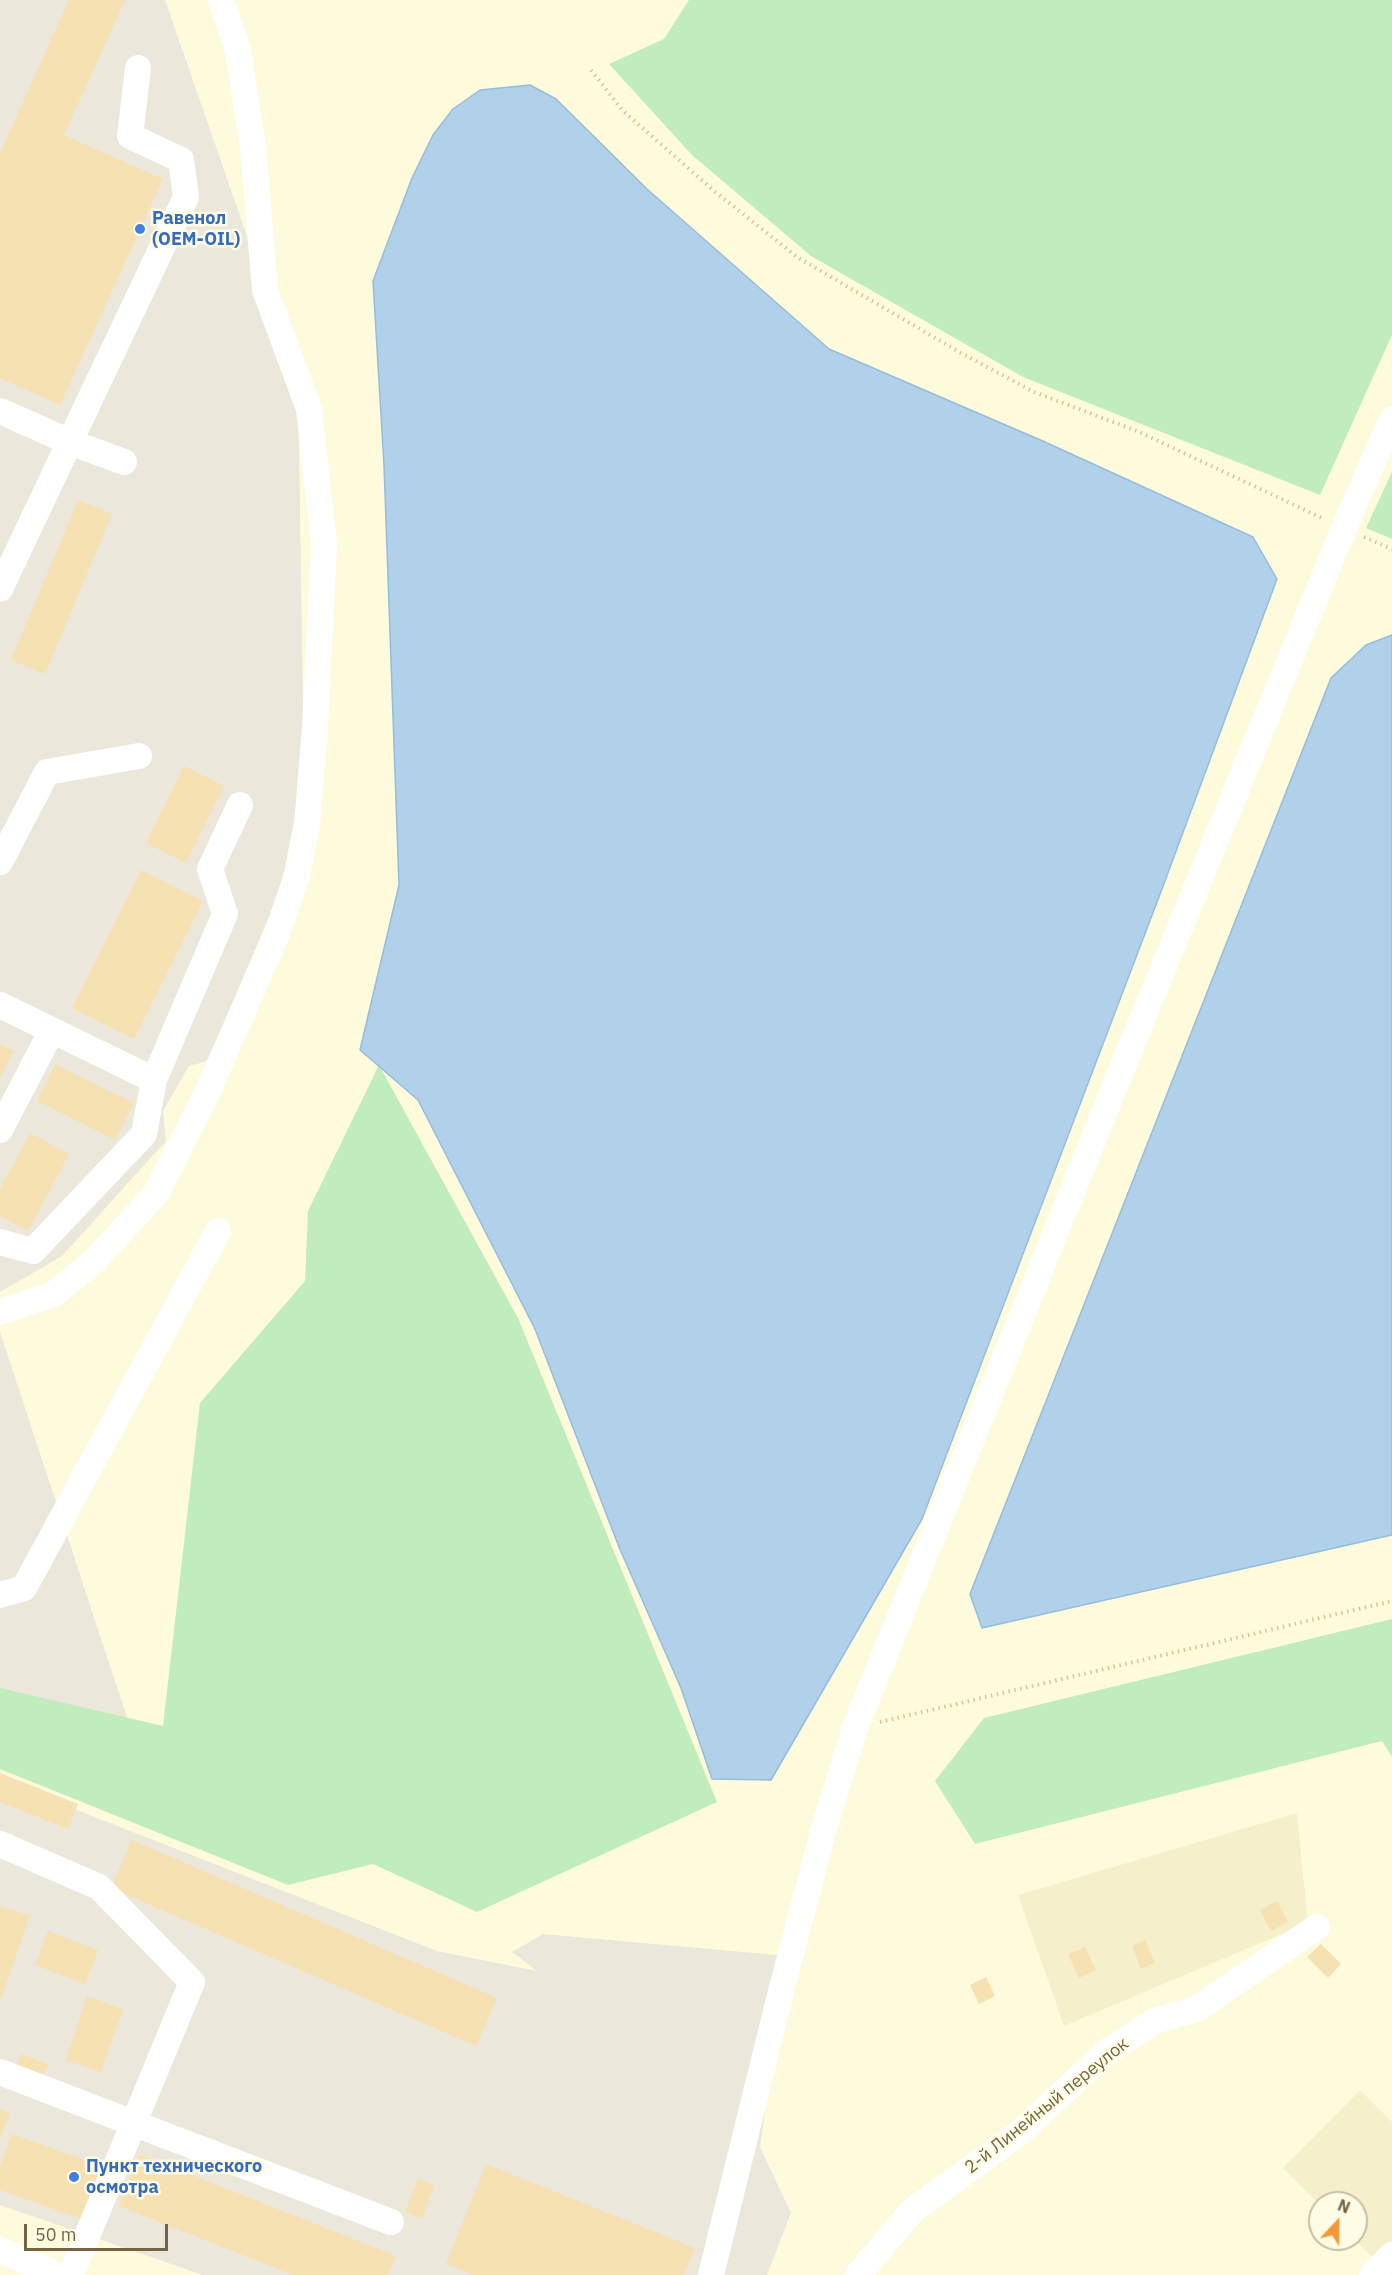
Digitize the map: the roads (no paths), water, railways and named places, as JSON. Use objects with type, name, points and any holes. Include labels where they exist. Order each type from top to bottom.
[{"type":"street","points":[[0,1312],[54,1294],[93,1262],[154,1195],[206,1095],[277,934],[297,875],[307,825],[315,727],[324,544],[309,410],[265,290],[253,147],[238,50],[221,0]]},
{"type":"street","points":[[0,589],[186,197],[181,160],[130,135],[138,68]]},
{"type":"street","points":[[0,411],[70,442],[124,462]]},
{"type":"street","points":[[711,2275],[787,1968],[825,1825],[855,1728],[1344,528],[1392,419]]},
{"type":"street","points":[[0,862],[47,772],[139,756]]},
{"type":"street","points":[[0,1242],[33,1251],[144,1134],[154,1080],[225,914],[210,869],[240,805]]},
{"type":"street","points":[[0,1005],[51,1032],[154,1080]]},
{"type":"street","points":[[0,1130],[51,1032]]},
{"type":"street","points":[[0,1595],[24,1588],[218,1231]]},
{"type":"street","points":[[0,1844],[99,1887],[192,1982],[70,2275]]},
{"type":"street","name":"2-й Линейный переулок","points":[[858,2275],[912,2211],[1018,2134],[1108,2051],[1157,2020],[1195,2010],[1317,1927]]},
{"type":"street","points":[[0,2072],[391,2222]]},
{"type":"street","points":[[0,2250],[59,2275]]},
{"type":"street","points":[[1372,2275],[1392,2255]]},
{"type":"water","points":[[530,85],[556,99],[647,189],[829,349],[1045,442],[1253,537],[1277,579],[1162,889],[922,1519],[771,1780],[712,1779],[681,1688],[619,1547],[535,1329],[418,1100],[360,1050],[399,885],[384,465],[373,281],[412,178],[433,135],[453,109],[480,90]]},
{"type":"water","points":[[1392,635],[1392,1535],[982,1628],[970,1594],[1331,678],[1366,645]]},
{"type":"place","name":"Равенол (OEM-OIL)","points":[[140,229]]},
{"type":"place","name":"Пункт технического осмотра","points":[[74,2177]]}]
